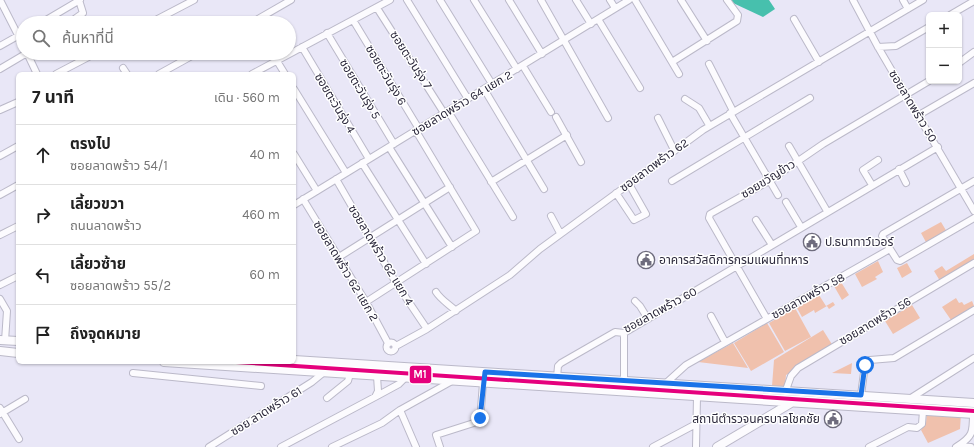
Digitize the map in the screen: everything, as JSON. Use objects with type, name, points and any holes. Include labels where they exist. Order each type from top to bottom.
[{"type":"main road","points":[[2,340],[16,341]]},
{"type":"main road","points":[[0,351],[16,353]]},
{"type":"main road","points":[[296,360],[974,403]]},
{"type":"main road","points":[[200,364],[483,384],[974,414]]},
{"type":"main road","points":[[483,384],[485,372]]},
{"type":"main road","points":[[717,447],[791,403]]},
{"type":"street","points":[[0,0],[16,27]]},
{"type":"street","points":[[53,16],[79,0],[83,13],[79,16]]},
{"type":"street","points":[[164,16],[194,0]]},
{"type":"street","points":[[263,16],[291,0]]},
{"type":"street","points":[[296,50],[390,0]]},
{"type":"street","points":[[407,0],[468,99]]},
{"type":"street","points":[[440,0],[492,84]]},
{"type":"street","points":[[474,0],[517,69]]},
{"type":"street","points":[[509,0],[542,54]]},
{"type":"street","points":[[541,0],[608,118]]},
{"type":"street","points":[[576,0],[591,24]]},
{"type":"street","points":[[610,0],[615,8]]},
{"type":"street","name":"ซอยลาดพร้าว 64 แยก 2","points":[[296,204],[629,0]]},
{"type":"street","points":[[635,0],[679,74]]},
{"type":"street","points":[[682,0],[706,41]]},
{"type":"street","points":[[672,62],[738,21],[738,16],[727,0]]},
{"type":"street","name":"ซอยลาดพร้าว 50","points":[[853,0],[871,31],[878,47],[907,94],[974,211]]},
{"type":"street","points":[[903,0],[908,9]]},
{"type":"street","name":"ซอยลาดพร้าว 62","points":[[390,352],[394,351],[396,346],[456,311],[510,275],[560,233],[709,126],[923,0]]},
{"type":"street","points":[[955,12],[974,1]]},
{"type":"street","name":"ซอยตะวันรุ่ง 7","points":[[377,8],[513,217]]},
{"type":"street","points":[[794,18],[819,62]]},
{"type":"street","points":[[598,19],[640,88]]},
{"type":"street","name":"ซอยตะวันรุ่ง 6","points":[[353,20],[476,231],[452,247]]},
{"type":"street","points":[[878,47],[896,46],[926,29]]},
{"type":"street","name":"ซอยตะวันรุ่ง 5","points":[[327,33],[424,204],[452,247]]},
{"type":"street","points":[[0,46],[16,38]]},
{"type":"street","name":"ซอยตะวันรุ่ง 4","points":[[302,47],[369,160]]},
{"type":"street","points":[[962,61],[974,52]]},
{"type":"street","points":[[0,69],[16,60]]},
{"type":"street","points":[[30,60],[36,72]]},
{"type":"street","points":[[60,72],[83,60]]},
{"type":"street","points":[[163,72],[184,60]]},
{"type":"street","points":[[256,72],[277,61],[284,72]]},
{"type":"street","points":[[709,64],[744,137],[778,195]]},
{"type":"street","points":[[523,66],[552,112]]},
{"type":"street","points":[[123,68],[126,72]]},
{"type":"street","name":"ซอยขวัญข้าว","points":[[766,319],[709,216],[769,181],[797,162],[926,83]]},
{"type":"street","points":[[919,115],[974,83]]},
{"type":"street","points":[[484,89],[544,190]]},
{"type":"street","points":[[296,92],[346,173]]},
{"type":"street","points":[[672,181],[810,98]]},
{"type":"street","points":[[685,99],[699,108],[709,126]]},
{"type":"street","points":[[0,110],[16,103]]},
{"type":"street","points":[[556,117],[581,162]]},
{"type":"street","points":[[658,118],[674,150]]},
{"type":"street","points":[[491,182],[567,135]]},
{"type":"street","points":[[788,146],[827,211]]},
{"type":"street","points":[[0,156],[16,147]]},
{"type":"street","name":"ซอยลาดพร้าว 60","points":[[557,377],[558,366],[560,363],[615,332],[624,333],[827,211],[938,147]]},
{"type":"street","points":[[296,157],[317,191]]},
{"type":"street","points":[[872,185],[863,170],[878,160]]},
{"type":"street","points":[[362,163],[426,264]]},
{"type":"street","points":[[899,169],[906,183]]},
{"type":"street","name":"ซอยลาดพร้าว 62 แยก 4","points":[[336,179],[396,283],[427,329]]},
{"type":"street","points":[[974,181],[883,234],[897,260],[902,260],[974,218]]},
{"type":"street","points":[[616,193],[634,220],[646,214],[629,184]]},
{"type":"street","points":[[0,195],[16,186]]},
{"type":"street","points":[[339,257],[450,188]]},
{"type":"street","name":"ซอยลาดพร้าว 62 แยก 2","points":[[303,199],[366,302],[388,344]]},
{"type":"street","points":[[786,202],[801,227]]},
{"type":"street","points":[[551,216],[560,233]]},
{"type":"street","points":[[756,220],[772,245]]},
{"type":"street","points":[[0,235],[16,227]]},
{"type":"street","points":[[366,302],[452,247]]},
{"type":"street","name":"ซอยลาดพร้าว 58","points":[[665,384],[680,368],[890,249]]},
{"type":"street","name":"ซอยลาดพร้าว 56","points":[[786,390],[791,376],[798,368],[974,263]]},
{"type":"street","points":[[0,285],[16,277]]},
{"type":"street","points":[[436,292],[440,299],[448,303],[456,311]]},
{"type":"street","points":[[0,299],[6,311],[2,340]]},
{"type":"street","points":[[635,301],[648,319]]},
{"type":"street","points":[[861,395],[865,365],[870,360],[894,358],[974,310]]},
{"type":"street","points":[[711,316],[725,342]]},
{"type":"street","points":[[624,333],[624,381]]},
{"type":"street","points":[[389,366],[390,352],[386,349],[388,344],[393,343],[396,346]]},
{"type":"street","points":[[911,398],[974,358]]},
{"type":"street","points":[[133,372],[261,386]]},
{"type":"street","name":"ซอย ลาดพร้าว 61","points":[[209,447],[312,382],[323,373]]},
{"type":"street","points":[[327,398],[348,381],[350,374]]},
{"type":"street","points":[[375,396],[378,391],[378,376]]},
{"type":"street","points":[[281,447],[399,384],[405,378]]},
{"type":"street","points":[[332,447],[382,423],[400,410],[452,381]]},
{"type":"street","points":[[440,447],[436,435],[480,421],[483,384]]},
{"type":"street","points":[[696,447],[697,397]]},
{"type":"street","points":[[19,439],[1,412],[25,399]]},
{"type":"street","points":[[400,410],[416,447]]},
{"type":"street","points":[[869,447],[908,427],[917,428],[922,424],[923,411]]},
{"type":"street","points":[[958,446],[971,435],[974,414]]},
{"type":"street","points":[[653,447],[696,424]]},
{"type":"street","points":[[958,446],[970,447]]},
{"type":"shaded area","points":[[731,0],[769,0],[775,9],[763,17],[733,3]]},
{"type":"shaded area","points":[[941,222],[947,232],[927,244],[921,233]]},
{"type":"shaded area","points":[[974,254],[974,260],[940,281],[934,271],[942,266],[946,271]]},
{"type":"shaded area","points":[[878,261],[883,272],[875,277],[877,279],[862,287],[855,274]]},
{"type":"shaded area","points":[[907,263],[912,272],[902,278],[897,268]]},
{"type":"shaded area","points":[[841,282],[849,295],[842,300],[834,286]]},
{"type":"shaded area","points":[[819,295],[826,306],[833,302],[835,305],[829,309],[827,306],[815,313],[814,310],[802,317],[797,308]]},
{"type":"shaded area","points":[[956,298],[959,303],[962,302],[964,305],[972,301],[974,306],[951,320],[942,307]]},
{"type":"shaded area","points":[[912,305],[920,318],[893,334],[885,321]]},
{"type":"shaded area","points":[[795,308],[811,337],[785,351],[769,323]]},
{"type":"shaded area","points":[[767,323],[784,352],[751,371],[734,343]]},
{"type":"shaded area","points":[[823,330],[833,346],[786,375],[785,387],[772,386],[774,360]]},
{"type":"shaded area","points":[[733,343],[748,368],[698,362]]},
{"type":"shaded area","points":[[852,363],[851,374],[832,373]]},
{"type":"shaded area","points":[[927,411],[961,414],[960,429],[928,443],[921,430],[926,423]]},
{"type":"transit line","name":"M1","points":[[266,364],[974,411]]},
{"type":"place","name":"ป.ธนาทาว์เวอร์","points":[[812,242]]},
{"type":"place","name":"อาคารสวัสดิการกรมแผนที่ทหาร","points":[[646,260]]},
{"type":"place","name":"สถานีตำรวจนครบาลโชคชัย","points":[[833,419]]},
{"type":"route","points":[[480,418],[485,372],[861,395],[865,365]]}]
